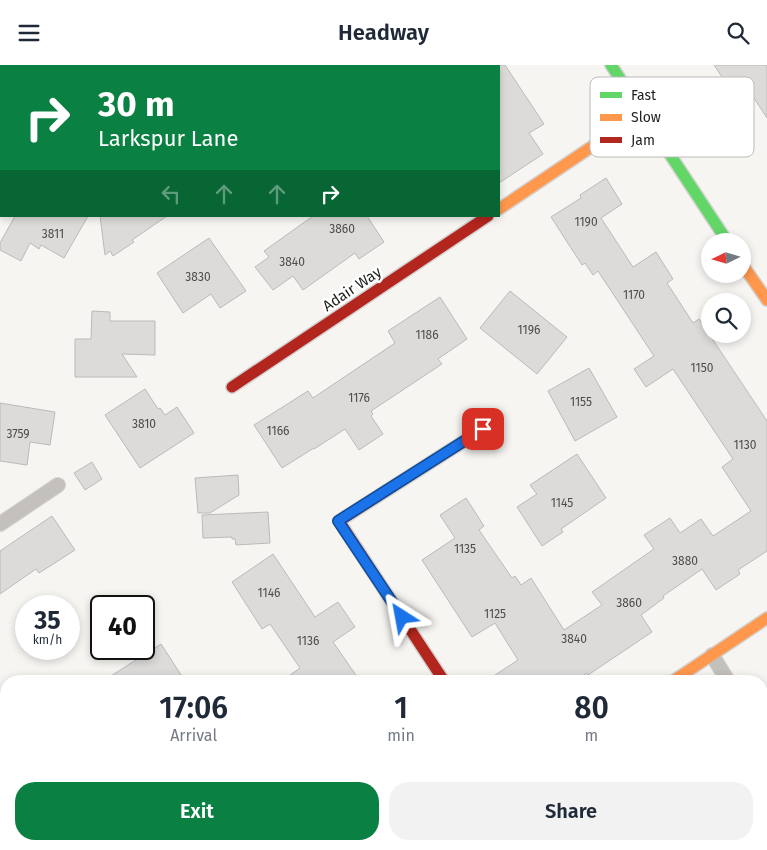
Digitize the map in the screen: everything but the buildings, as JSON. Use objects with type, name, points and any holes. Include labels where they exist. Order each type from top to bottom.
[{"type":"street","points":[[611,65],[619,77]]},
{"type":"street","points":[[500,208],[590,148]]},
{"type":"street","points":[[672,157],[723,233]]},
{"type":"street","name":"Adair Way","points":[[232,387],[487,217]]},
{"type":"street","points":[[751,277],[767,300]]},
{"type":"street","points":[[440,675],[338,521],[483,429]]},
{"type":"street","points":[[687,675],[712,655],[767,618]]},
{"type":"lane","points":[[0,524],[58,485]]},
{"type":"lane","points":[[712,655],[724,675]]},
{"type":"traffic: fast","points":[[611,65],[619,77]]},
{"type":"traffic: fast","points":[[672,157],[722,233]]},
{"type":"traffic: slow","points":[[500,208],[590,148]]},
{"type":"traffic: slow","points":[[751,277],[767,300]]},
{"type":"traffic: slow","points":[[682,675],[767,618]]},
{"type":"traffic: jam","points":[[232,387],[487,217]]},
{"type":"traffic: jam","points":[[440,675],[339,521],[483,429]]},
{"type":"route","points":[[402,617],[338,521],[483,429]]}]
